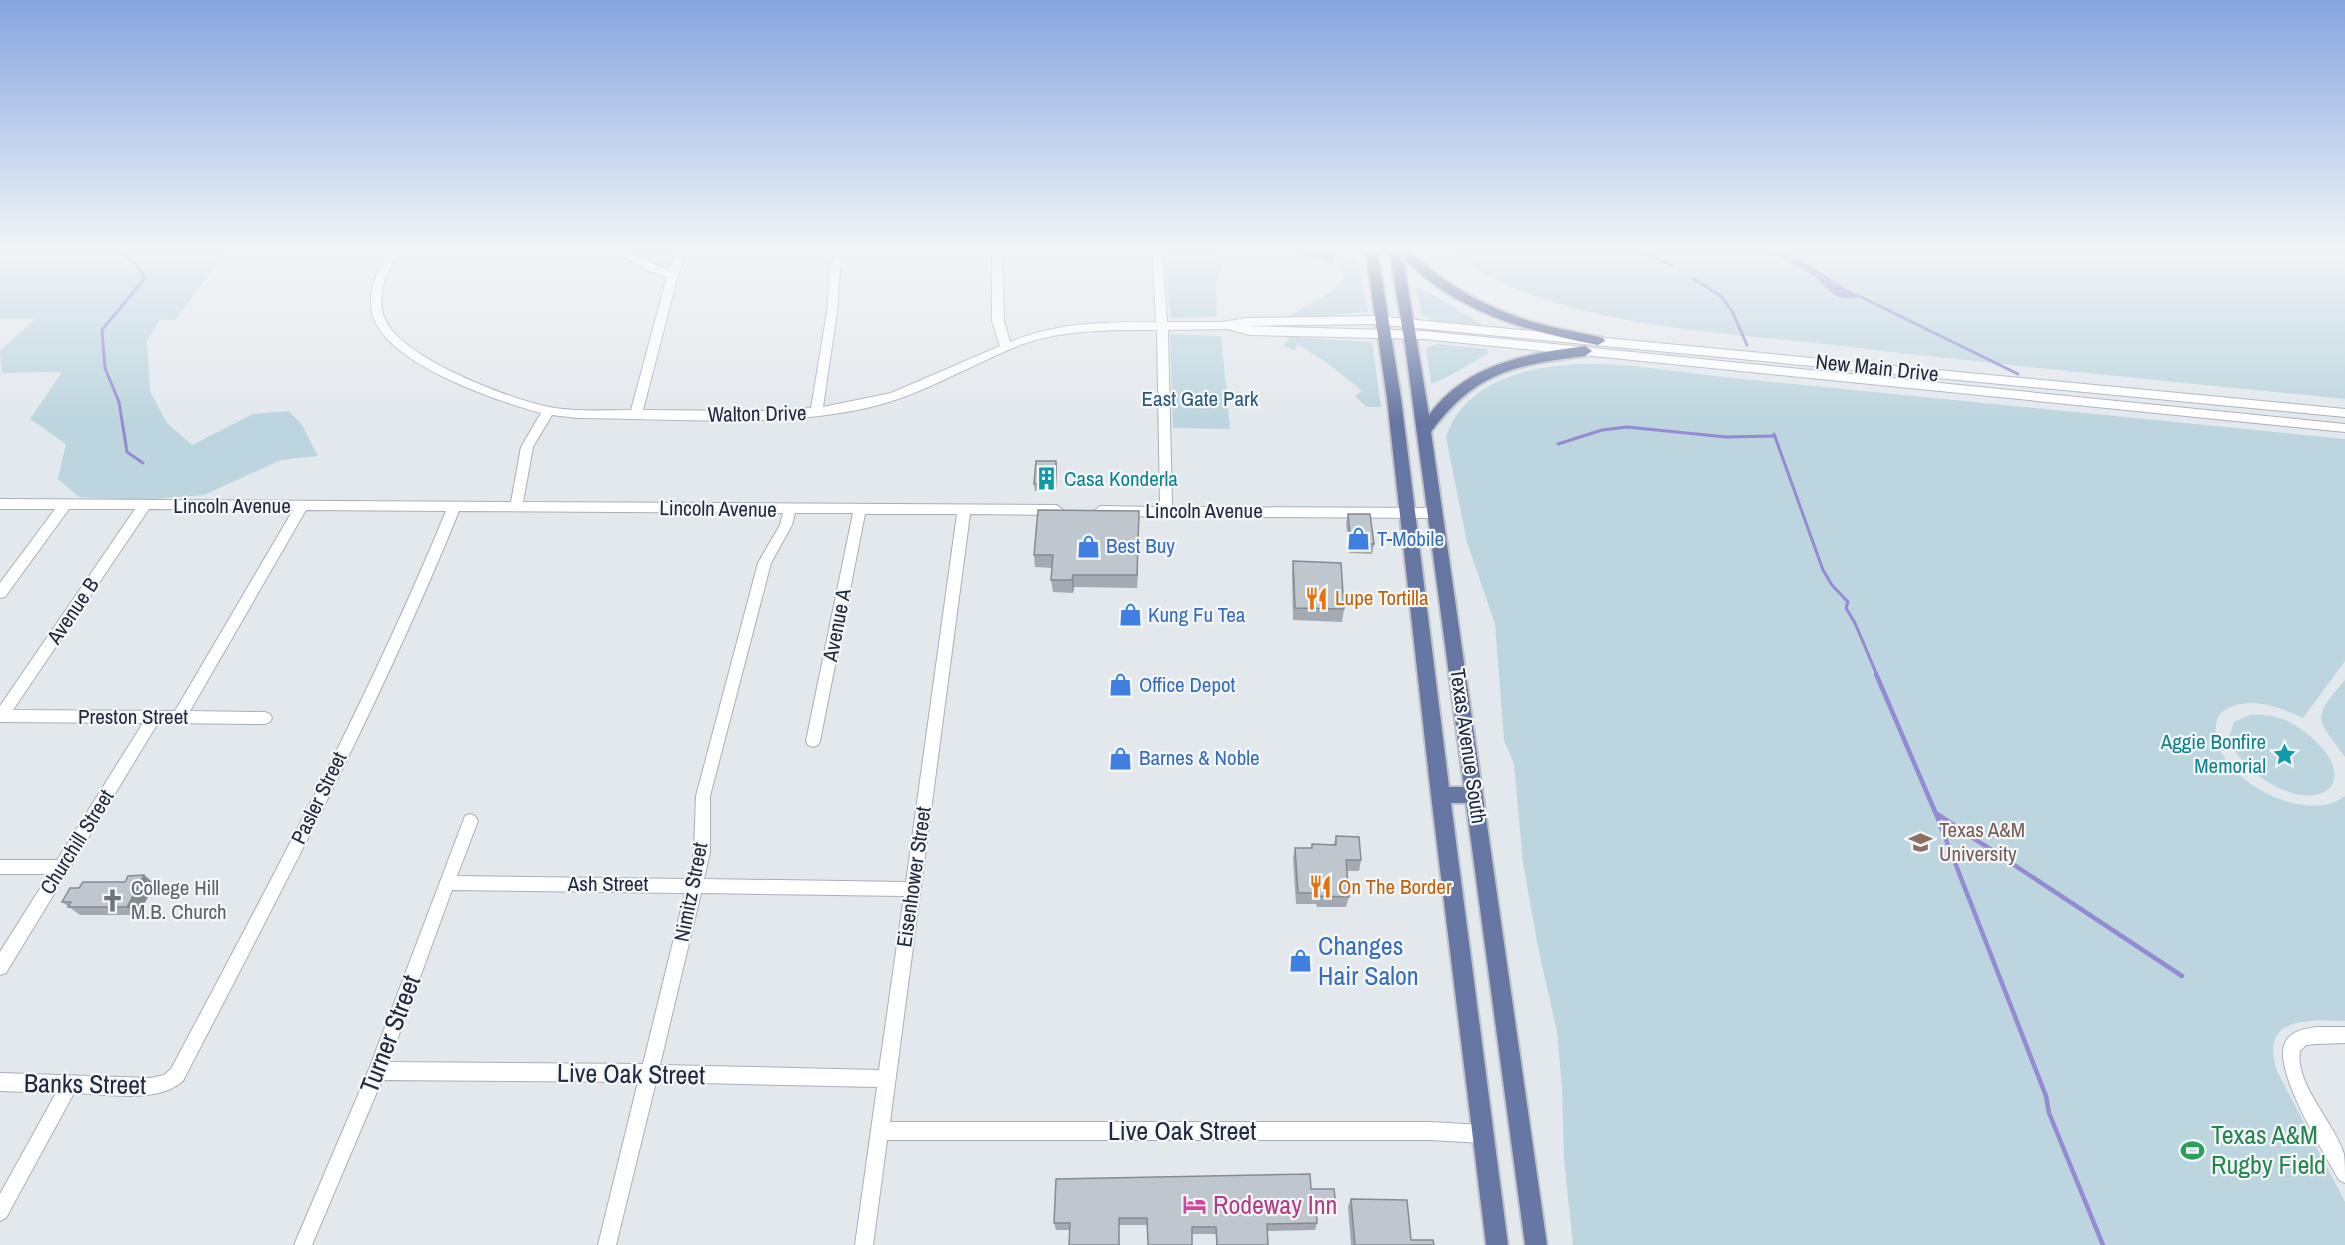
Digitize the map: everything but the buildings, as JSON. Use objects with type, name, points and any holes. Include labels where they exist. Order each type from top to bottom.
[{"type":"main road","name":"Texas Avenue South","points":[[1381,306],[1497,1245]]},
{"type":"main road","name":"Texas Avenue South","points":[[1406,306],[1536,1245]]},
{"type":"main road","points":[[1476,306],[1523,325],[1598,341]]},
{"type":"main road","points":[[1424,432],[1444,404],[1466,385],[1483,375],[1528,359],[1585,351]]},
{"type":"main road","points":[[1440,795],[1474,795]]},
{"type":"street","name":"Walton Drive","points":[[377,306],[381,325],[395,342],[435,368],[513,401],[548,411],[577,414],[816,413],[874,403],[1006,347],[1037,336],[1078,328],[1162,325],[1223,326],[1250,331],[1385,327],[1410,329]]},
{"type":"street","points":[[636,414],[665,306]]},
{"type":"street","points":[[816,413],[832,306]]},
{"type":"street","points":[[998,306],[998,321],[1006,347]]},
{"type":"street","points":[[1161,306],[1166,511]]},
{"type":"street","name":"New Main Drive","points":[[1410,329],[1598,341],[2345,413]]},
{"type":"street","name":"New Main Drive","points":[[1410,329],[1585,351],[2345,428]]},
{"type":"street","points":[[1872,367],[1877,381]]},
{"type":"street","points":[[2141,394],[2148,408]]},
{"type":"street","points":[[516,506],[527,447],[548,411]]},
{"type":"street","name":"Lincoln Avenue","points":[[0,504],[1436,513]]},
{"type":"street","points":[[0,593],[66,504]]},
{"type":"street","name":"Avenue B","points":[[0,716],[146,505]]},
{"type":"street","points":[[179,717],[302,506]]},
{"type":"street","name":"Pasler Street","points":[[169,1083],[184,1065],[284,870],[419,593],[454,507]]},
{"type":"street","name":"Nimitz Street","points":[[608,1245],[702,852],[703,796],[765,563],[786,525],[790,509]]},
{"type":"street","name":"Avenue A","points":[[813,741],[860,509]]},
{"type":"street","name":"Eisenhower Street","points":[[864,1245],[964,510]]},
{"type":"street","name":"Preston Street","points":[[0,716],[265,718]]},
{"type":"street","name":"Churchill Street","points":[[0,967],[154,717]]},
{"type":"street","name":"Turner Street","points":[[303,1245],[377,1071],[470,821]]},
{"type":"street","points":[[0,867],[62,867]]},
{"type":"street","name":"Ash Street","points":[[448,883],[913,890]]},
{"type":"street","points":[[2345,1035],[2313,1034],[2300,1038],[2292,1046],[2290,1057],[2293,1073],[2299,1086],[2345,1174]]},
{"type":"street","name":"Live Oak Street","points":[[377,1071],[650,1073],[886,1079]]},
{"type":"street","name":"Banks Street","points":[[0,1082],[152,1087],[169,1083]]},
{"type":"street","points":[[0,1212],[70,1084]]},
{"type":"street","name":"Live Oak Street","points":[[880,1131],[1430,1131],[1484,1134]]},
{"type":"green space","points":[[0,306],[186,306],[175,320],[159,320],[147,341],[150,391],[167,423],[192,445],[253,414],[289,411],[302,425],[318,456],[281,460],[204,495],[141,500],[79,497],[58,479],[66,444],[30,419],[62,372],[2,373],[0,351],[35,319],[0,319]]},
{"type":"green space","points":[[1170,306],[1217,306],[1217,317],[1171,318]]},
{"type":"green space","points":[[1306,306],[1367,306],[1368,312],[1283,319]]},
{"type":"green space","points":[[1420,306],[1452,306],[1483,325],[1432,320],[1422,315]]},
{"type":"green space","points":[[1567,306],[2345,306],[2345,399],[1713,333],[1649,324]]},
{"type":"green space","name":"East Gate Park","points":[[1170,334],[1221,336],[1230,429],[1173,428]]},
{"type":"green space","points":[[1289,337],[1372,342],[1381,407],[1366,407],[1355,396],[1362,391],[1315,355],[1298,345],[1294,350],[1284,346]]},
{"type":"green space","points":[[1438,344],[1487,349],[1488,354],[1431,383],[1426,348]]},
{"type":"green space","name":"Texas A&M University","points":[[1591,364],[1625,365],[1732,378],[2345,439],[2345,661],[2303,718],[2272,706],[2238,704],[2219,715],[2216,735],[2223,755],[2237,773],[2257,788],[2280,799],[2304,805],[2327,804],[2345,796],[2345,1021],[2302,1022],[2290,1025],[2281,1031],[2275,1040],[2273,1053],[2277,1071],[2345,1202],[2345,1245],[1573,1245],[1564,1159],[1562,1087],[1557,1032],[1538,947],[1523,863],[1514,764],[1504,740],[1495,624],[1467,542],[1446,437],[1456,417],[1469,401],[1486,388],[1505,378],[1548,367]]},
{"type":"green space","points":[[2345,680],[2345,757],[2323,725],[2321,718],[2327,703]]},
{"type":"green space","points":[[2250,715],[2278,718],[2310,736],[2327,755],[2332,765],[2334,775],[2332,785],[2321,793],[2306,796],[2274,786],[2259,775],[2235,751],[2229,738],[2234,722]]},
{"type":"waterway","points":[[122,306],[102,330],[105,368],[119,402],[127,452],[143,463]]},
{"type":"waterway","points":[[1728,306],[1747,345]]},
{"type":"waterway","points":[[1880,306],[2018,374]]},
{"type":"waterway","points":[[1558,444],[1602,430],[1627,427],[1726,437],[1775,436]]},
{"type":"waterway","points":[[1775,436],[1823,570],[1832,585],[1848,602],[1846,608],[1855,623],[1877,675]]},
{"type":"waterway","points":[[1876,674],[1936,814],[2046,1096],[2049,1113],[2103,1245]]},
{"type":"waterway","points":[[1937,814],[2182,976]]},
{"type":"place","name":"Casa Konderla","points":[[1046,479]]},
{"type":"place","name":"T-Mobile","points":[[1359,539]]},
{"type":"place","name":"Best Buy","points":[[1088,546]]},
{"type":"place","name":"Lupe Tortilla","points":[[1317,598]]},
{"type":"place","name":"Kung Fu Tea","points":[[1130,615]]},
{"type":"place","name":"Office Depot","points":[[1121,685]]},
{"type":"place","name":"Aggie Bonfire Memorial","points":[[2284,754]]},
{"type":"place","name":"Barnes & Noble","points":[[1121,758]]},
{"type":"place","name":"Texas A&M University","points":[[1921,842]]},
{"type":"place","name":"On The Border","points":[[1320,887]]},
{"type":"place","name":"College Hill M.B. Church","points":[[113,900]]},
{"type":"place","name":"Changes Hair Salon","points":[[1300,961]]},
{"type":"place","name":"Texas A&M Rugby Field","points":[[2193,1150]]},
{"type":"place","name":"Rodeway Inn","points":[[1195,1205]]}]
